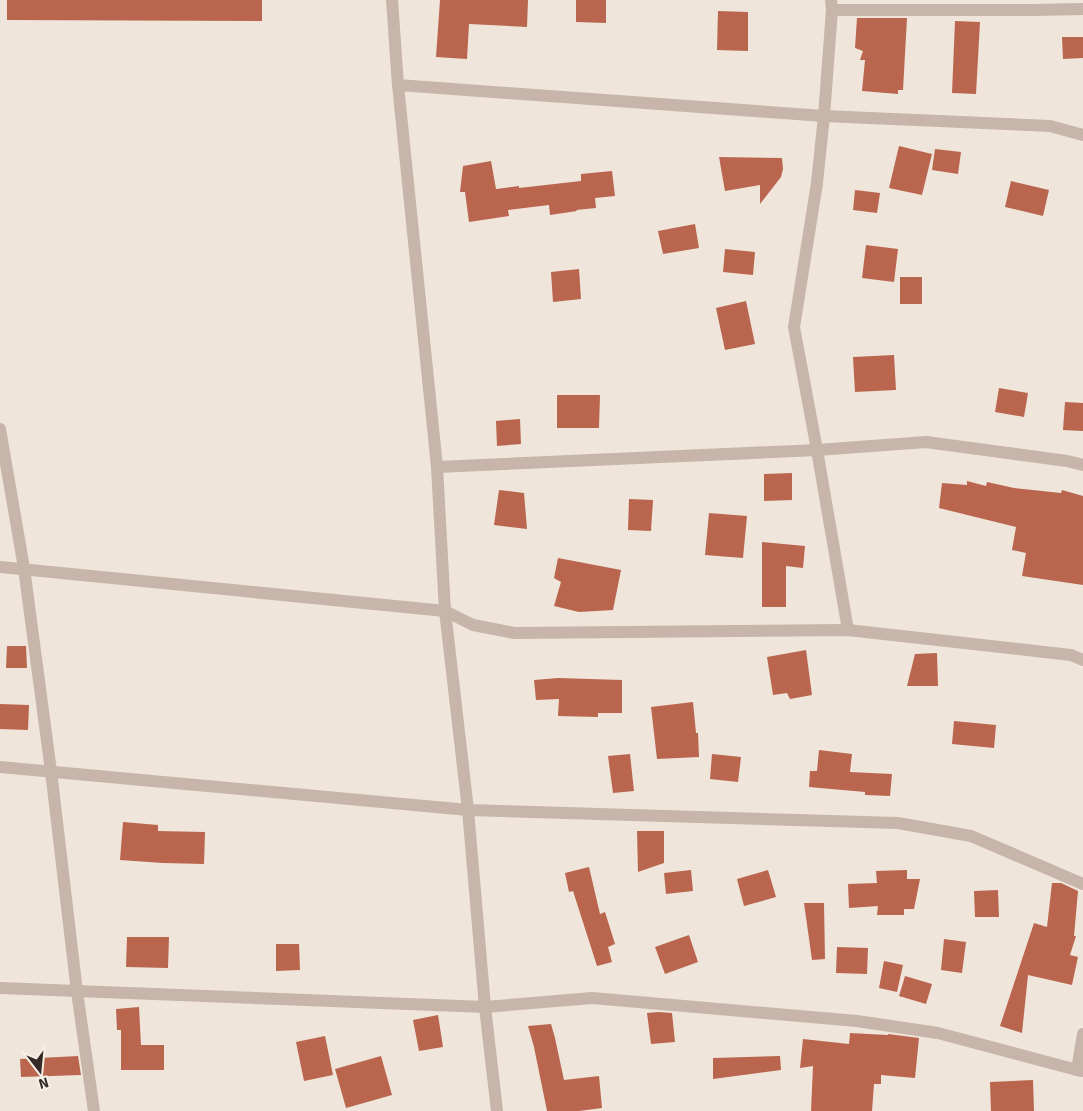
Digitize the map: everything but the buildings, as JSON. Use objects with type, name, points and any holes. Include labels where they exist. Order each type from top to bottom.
[{"type":"street","points":[[392,0],[398,85],[438,468],[445,611],[468,810],[485,1006],[498,1111]]},
{"type":"street","points":[[848,630],[794,327],[817,183],[832,5],[1034,10],[1083,9]]},
{"type":"street","points":[[398,85],[824,116],[1050,126],[1083,135]]},
{"type":"street","points":[[0,429],[24,568],[51,771],[77,992],[94,1111]]},
{"type":"street","points":[[438,468],[817,450],[926,442],[1083,465]]},
{"type":"street","points":[[0,567],[445,611],[473,625],[514,633],[848,630],[1071,655],[1083,660]]},
{"type":"street","points":[[0,766],[468,810],[898,823],[971,836],[1083,884]]},
{"type":"street","points":[[0,988],[485,1006],[592,998],[857,1021],[938,1033],[1080,1071],[1083,1034]]}]
